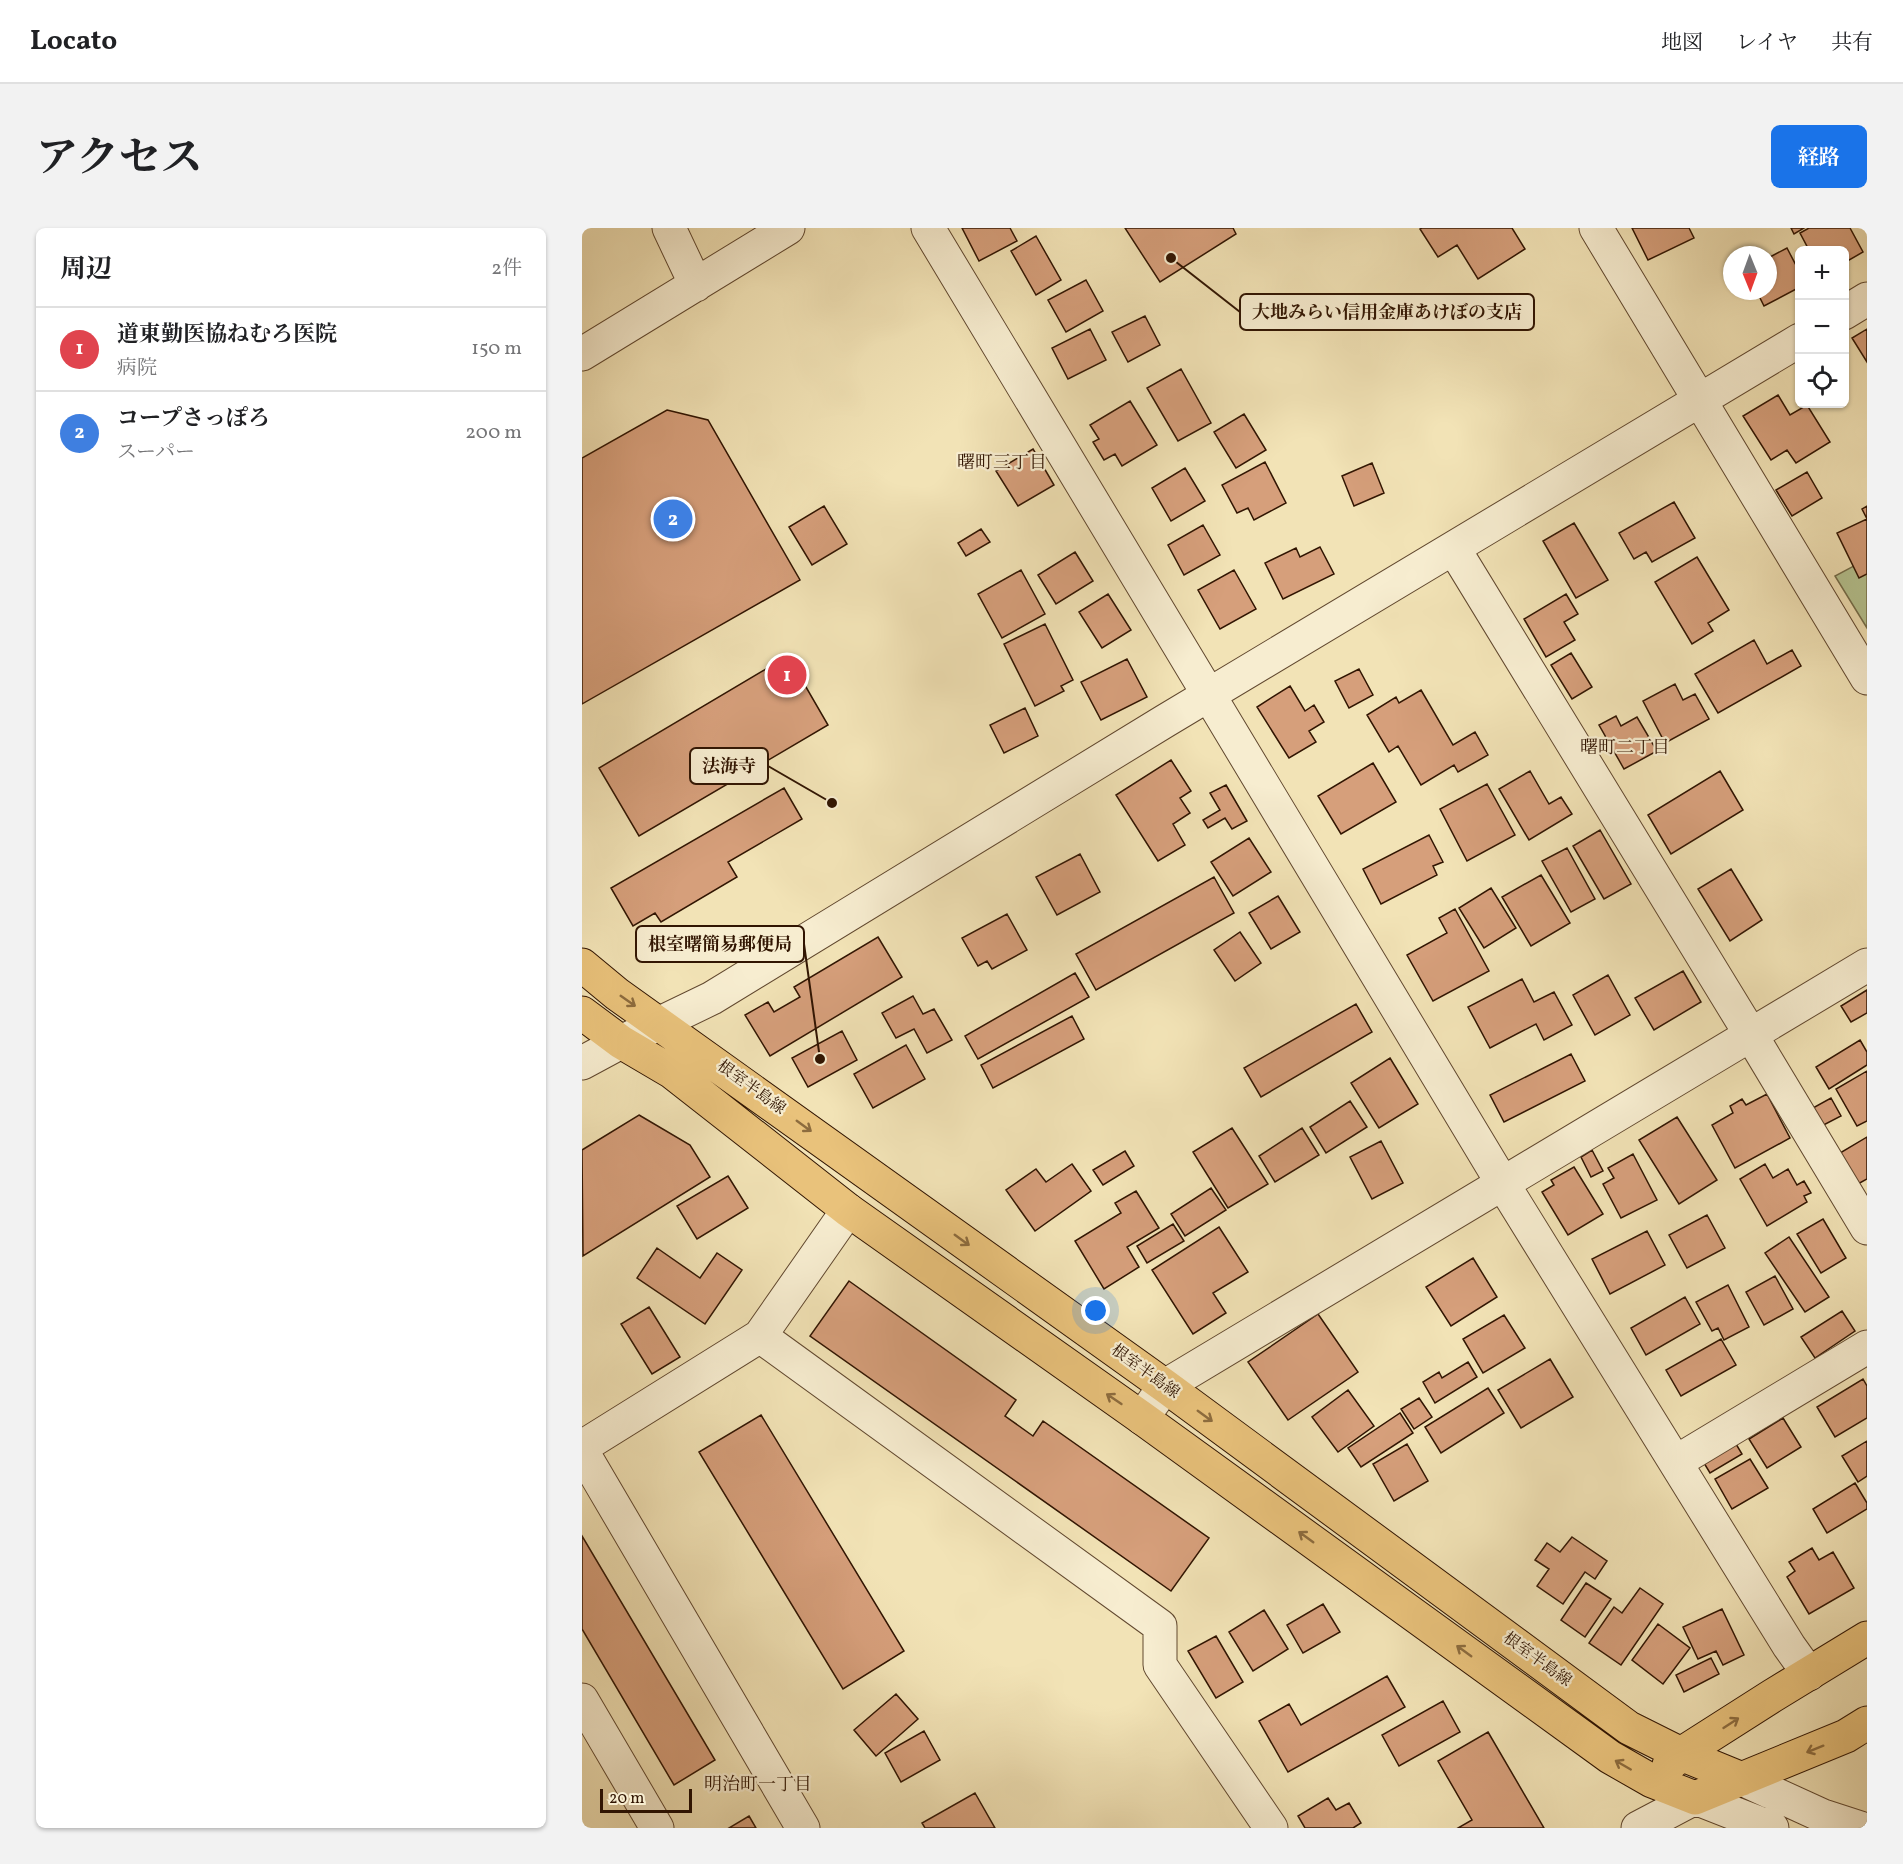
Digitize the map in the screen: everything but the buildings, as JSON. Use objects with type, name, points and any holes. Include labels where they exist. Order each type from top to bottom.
[{"type":"main road","name":"根室半島線","points":[[582,965],[617,994],[1165,1386],[1629,1728],[1682,1754],[1742,1779]]},
{"type":"main road","points":[[582,1013],[621,1042],[672,1072],[848,1210],[1142,1418],[1610,1757],[1652,1781],[1695,1798],[1846,1736],[1867,1723]]},
{"type":"main road","points":[[1652,1781],[1682,1754],[1867,1638]]},
{"type":"street","points":[[669,228],[696,285]]},
{"type":"street","points":[[582,354],[788,228]]},
{"type":"street","points":[[928,228],[1503,1184],[1789,1646],[1809,1674]]},
{"type":"street","points":[[1596,228],[1867,678]]},
{"type":"street","points":[[1849,310],[1867,299]]},
{"type":"street","points":[[582,1063],[712,998],[1209,695],[1795,343]]},
{"type":"street","points":[[1454,549],[1867,1228]]},
{"type":"street","points":[[1142,1418],[1165,1386],[1867,965]]},
{"type":"street","points":[[803,1828],[582,1449],[760,1336],[848,1210]]},
{"type":"street","points":[[760,1336],[1160,1626],[1160,1665],[1270,1828]]},
{"type":"street","points":[[1676,1462],[1867,1347]]},
{"type":"street","points":[[582,1700],[657,1828]]},
{"type":"street","points":[[1742,1779],[1822,1816],[1860,1828]]},
{"type":"street","points":[[1638,1828],[1652,1781]]},
{"type":"street","points":[[1638,1828],[1695,1798],[1772,1828]]},
{"type":"green space","points":[[1867,559],[1867,628],[1835,576]]},
{"type":"place","name":"大地みらい信用金庫あけぼの支店","points":[[1171,258]]},
{"type":"place","name":"コープさっぽろ","points":[[673,519]]},
{"type":"place","name":"道東勤医協ねむろ医院","points":[[787,675]]},
{"type":"place","name":"法海寺","points":[[832,803]]},
{"type":"place","name":"根室曙簡易郵便局","points":[[820,1059]]},
{"type":"district","name":"曙町三丁目","points":[[1002,463]]},
{"type":"district","name":"曙町二丁目","points":[[1625,748]]},
{"type":"district","name":"明治町一丁目","points":[[758,1785]]}]
